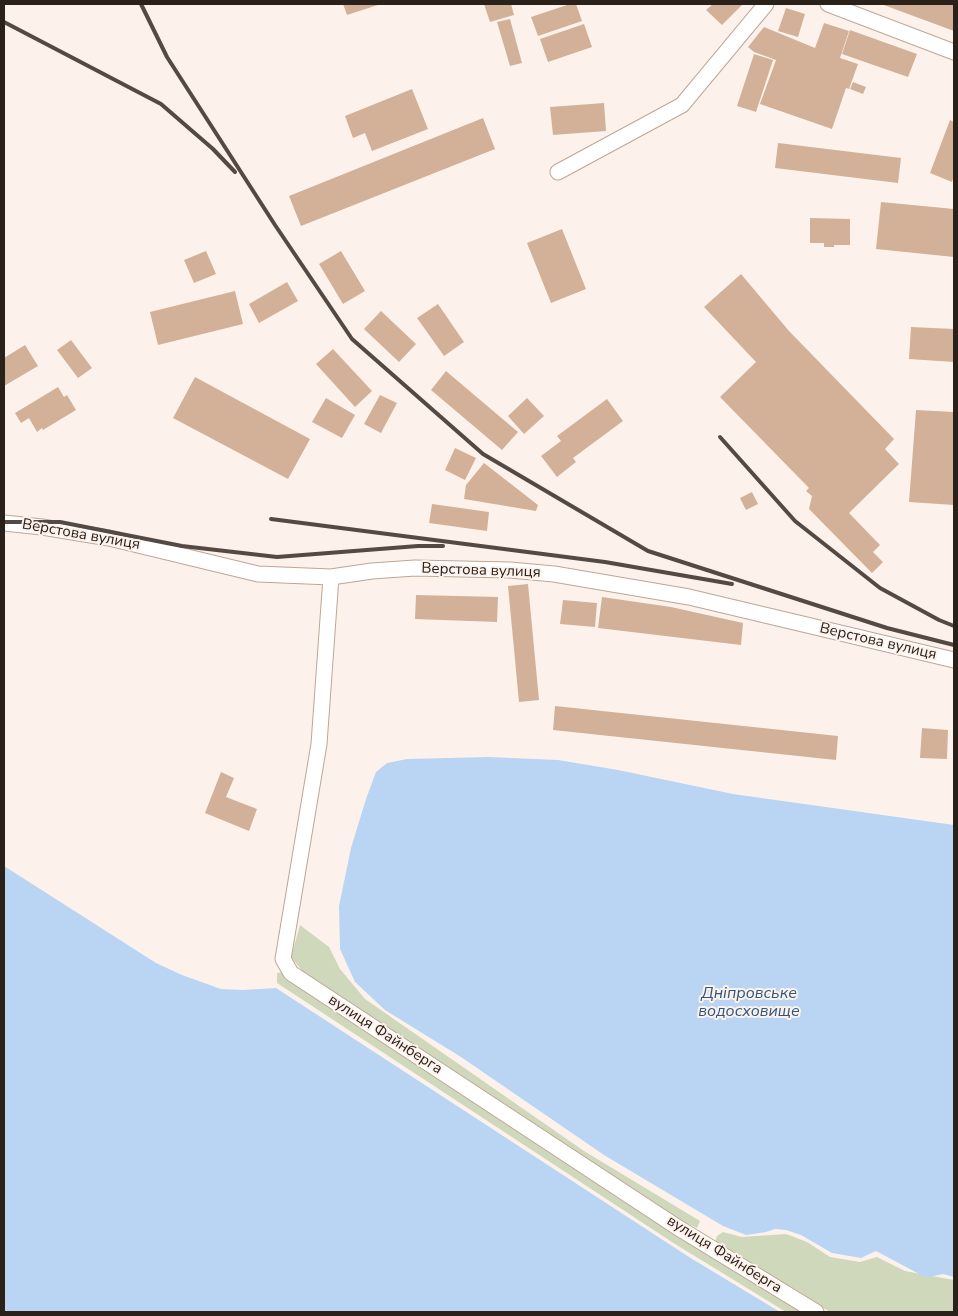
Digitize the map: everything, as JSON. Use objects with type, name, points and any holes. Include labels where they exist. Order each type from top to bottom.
[{"type":"street","points":[[558,172],[682,105],[766,4]]},
{"type":"street","points":[[828,4],[954,52]]},
{"type":"street","name":"Верстова вулиця","points":[[4,523],[109,538],[258,574],[331,577],[372,571],[415,568],[510,570],[554,574],[689,597],[954,660]]},
{"type":"street","name":"вулиця Файнберга","points":[[331,577],[319,744],[283,959],[291,973],[677,1227],[816,1312]]},
{"type":"green space","points":[[300,925],[329,947],[340,969],[365,999],[584,1151],[700,1221],[697,1228],[678,1219],[303,972],[291,957]]},
{"type":"green space","points":[[284,972],[813,1312],[786,1312],[675,1244],[277,983],[277,973]]},
{"type":"green space","points":[[723,1232],[742,1237],[786,1234],[807,1242],[830,1257],[860,1262],[877,1257],[905,1271],[954,1280],[954,1312],[830,1312],[724,1250],[715,1243],[717,1236]]},
{"type":"water","name":"Дніпровське водосховище","points":[[489,757],[558,760],[618,770],[733,794],[954,825],[954,1277],[943,1274],[929,1277],[923,1276],[876,1251],[861,1258],[832,1253],[801,1235],[786,1230],[775,1229],[746,1235],[723,1226],[604,1155],[461,1057],[385,1010],[355,982],[340,949],[339,906],[351,848],[376,772],[387,763],[407,759]]},
{"type":"water","points":[[4,866],[156,963],[182,975],[221,989],[276,988],[689,1257],[780,1312],[4,1312]]},
{"type":"building","points":[[343,4],[381,4],[347,15]]},
{"type":"building","points":[[484,4],[511,4],[514,15],[490,22]]},
{"type":"building","points":[[570,4],[576,4],[582,21],[538,36],[531,17]]},
{"type":"building","points":[[713,4],[743,4],[722,25],[706,10]]},
{"type":"building","points":[[881,4],[954,4],[954,31]]},
{"type":"building","points":[[786,8],[805,14],[798,37],[778,31]]},
{"type":"building","points":[[510,19],[522,63],[510,66],[497,22]]},
{"type":"building","points":[[824,23],[849,31],[840,58],[858,64],[849,89],[846,88],[832,129],[760,104],[776,60],[754,52],[748,47],[764,27],[815,48]]},
{"type":"building","points":[[584,24],[592,47],[548,62],[540,39]]},
{"type":"building","points":[[850,30],[917,54],[908,77],[842,54]]},
{"type":"building","points":[[754,54],[773,60],[756,112],[737,106]]},
{"type":"building","points":[[853,82],[866,87],[863,94],[850,89]]},
{"type":"building","points":[[412,89],[428,129],[372,151],[365,133],[353,138],[345,116]]},
{"type":"building","points":[[604,103],[606,131],[553,135],[550,107]]},
{"type":"building","points":[[483,118],[495,149],[301,226],[289,196]]},
{"type":"building","points":[[950,120],[954,122],[954,175],[952,182],[930,173]]},
{"type":"building","points":[[778,143],[901,158],[898,183],[775,168]]},
{"type":"building","points":[[881,202],[954,209],[954,257],[876,249]]},
{"type":"building","points":[[810,218],[850,219],[850,245],[824,247],[824,243],[810,243]]},
{"type":"building","points":[[562,229],[586,289],[551,303],[527,243]]},
{"type":"building","points":[[206,251],[216,274],[194,283],[184,260]]},
{"type":"building","points":[[341,251],[365,291],[343,304],[319,264]]},
{"type":"building","points":[[741,274],[789,331],[894,439],[885,449],[899,464],[849,513],[880,545],[873,552],[883,562],[872,573],[809,509],[812,496],[806,491],[809,488],[720,397],[756,362],[704,307]]},
{"type":"building","points":[[287,282],[298,301],[259,323],[249,304]]},
{"type":"building","points":[[235,291],[243,324],[158,345],[150,312]]},
{"type":"building","points":[[438,304],[464,342],[444,356],[417,318]]},
{"type":"building","points":[[381,311],[416,344],[399,362],[364,329]]},
{"type":"building","points":[[911,327],[954,329],[954,362],[909,359]]},
{"type":"building","points":[[71,340],[92,368],[78,378],[57,350]]},
{"type":"building","points":[[25,345],[38,366],[4,386],[4,358]]},
{"type":"building","points":[[333,349],[372,391],[355,407],[316,364]]},
{"type":"building","points":[[446,371],[518,432],[502,450],[431,390]]},
{"type":"building","points":[[195,377],[310,439],[288,479],[173,418]]},
{"type":"building","points":[[58,387],[64,397],[67,395],[76,410],[37,432],[29,418],[21,423],[15,413]]},
{"type":"building","points":[[380,395],[397,403],[381,433],[364,424]]},
{"type":"building","points":[[326,398],[355,415],[342,438],[312,422]]},
{"type":"building","points":[[527,398],[544,416],[524,434],[508,416]]},
{"type":"building","points":[[607,399],[623,421],[573,458],[576,462],[557,477],[541,456],[561,441],[557,436]]},
{"type":"building","points":[[916,410],[954,412],[954,505],[909,502]]},
{"type":"building","points":[[455,448],[476,458],[465,480],[445,470]]},
{"type":"building","points":[[484,463],[538,505],[536,511],[464,499],[466,485]]},
{"type":"building","points":[[752,492],[758,504],[746,510],[740,498]]},
{"type":"building","points":[[432,504],[489,512],[487,531],[429,523]]},
{"type":"building","points":[[528,584],[539,700],[519,702],[508,586]]},
{"type":"building","points":[[416,595],[498,597],[497,622],[415,619]]},
{"type":"building","points":[[602,597],[671,607],[743,623],[741,645],[598,628]]},
{"type":"building","points":[[563,600],[597,603],[595,627],[560,624]]},
{"type":"building","points":[[555,706],[838,736],[836,760],[553,730]]},
{"type":"building","points":[[922,728],[948,730],[947,759],[920,758]]},
{"type":"building","points":[[221,772],[234,778],[226,797],[257,809],[249,831],[205,813]]},
{"type":"railway","points":[[141,4],[167,57],[275,225],[352,339],[483,454],[648,551],[887,628],[954,645]]},
{"type":"railway","points":[[4,22],[161,104],[213,149],[235,172]]},
{"type":"railway","points":[[720,437],[795,521],[880,588],[939,620],[954,626]]},
{"type":"railway","points":[[271,519],[605,562],[732,584]]},
{"type":"railway","points":[[4,522],[60,522],[182,546],[277,557],[418,546],[443,546]]}]
